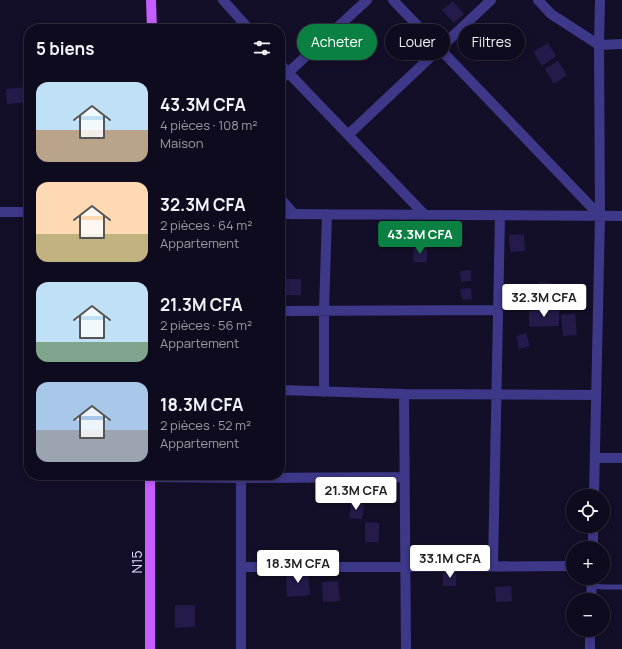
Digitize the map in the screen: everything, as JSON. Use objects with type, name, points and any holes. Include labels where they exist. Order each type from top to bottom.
[{"type":"main road","points":[[151,0],[152,24]]},
{"type":"main road","name":"N15","points":[[150,480],[150,649]]},
{"type":"street","points":[[223,0],[245,24]]},
{"type":"street","points":[[285,76],[367,0]]},
{"type":"street","points":[[393,0],[416,24]]},
{"type":"street","points":[[450,39],[491,0]]},
{"type":"street","points":[[538,0],[551,14],[599,45],[622,44]]},
{"type":"street","points":[[594,489],[600,216],[600,0]]},
{"type":"street","points":[[450,58],[600,216]]},
{"type":"street","points":[[348,135],[427,60]]},
{"type":"street","points":[[285,70],[424,214]]},
{"type":"street","points":[[285,204],[294,214]]},
{"type":"street","points":[[0,212],[24,212]]},
{"type":"street","points":[[285,214],[622,216]]},
{"type":"street","points":[[324,392],[324,311],[327,214]]},
{"type":"street","points":[[493,566],[500,215]]},
{"type":"street","points":[[285,311],[498,310]]},
{"type":"street","points":[[285,390],[404,394],[596,395]]},
{"type":"street","points":[[404,394],[406,649]]},
{"type":"street","points":[[595,458],[622,458]]},
{"type":"street","points":[[285,477],[404,477]]},
{"type":"street","points":[[241,480],[241,649]]},
{"type":"street","points":[[241,566],[566,566]]},
{"type":"street","points":[[590,637],[590,649]]},
{"type":"lane","points":[[599,585],[604,587],[622,587]]},
{"type":"building","points":[[453,1],[464,14],[454,23],[442,10]]},
{"type":"building","points":[[548,43],[556,56],[542,66],[533,52]]},
{"type":"building","points":[[558,61],[567,75],[554,84],[545,69]]},
{"type":"building","points":[[24,87],[24,102],[7,104],[6,89]]},
{"type":"building","points":[[524,234],[525,251],[510,252],[509,235]]},
{"type":"building","points":[[414,248],[427,249],[427,262],[413,262]]},
{"type":"building","points":[[471,270],[471,281],[461,282],[460,271]]},
{"type":"building","points":[[285,279],[301,279],[301,295],[285,295]]},
{"type":"building","points":[[539,282],[551,283],[550,308],[538,308]]},
{"type":"building","points":[[471,288],[472,299],[462,300],[460,289]]},
{"type":"building","points":[[559,310],[559,326],[529,327],[529,311]]},
{"type":"building","points":[[575,313],[577,335],[563,336],[561,315]]},
{"type":"building","points":[[526,333],[530,346],[519,349],[516,336]]},
{"type":"building","points":[[351,503],[364,504],[362,519],[349,518]]},
{"type":"building","points":[[365,522],[379,523],[379,542],[365,542]]},
{"type":"building","points":[[308,571],[310,595],[287,597],[286,572]]},
{"type":"building","points":[[456,571],[456,586],[443,586],[443,572]]},
{"type":"building","points":[[338,581],[340,601],[323,602],[322,582]]},
{"type":"building","points":[[511,586],[512,601],[496,602],[495,587]]},
{"type":"building","points":[[175,605],[195,605],[195,627],[175,628]]}]
